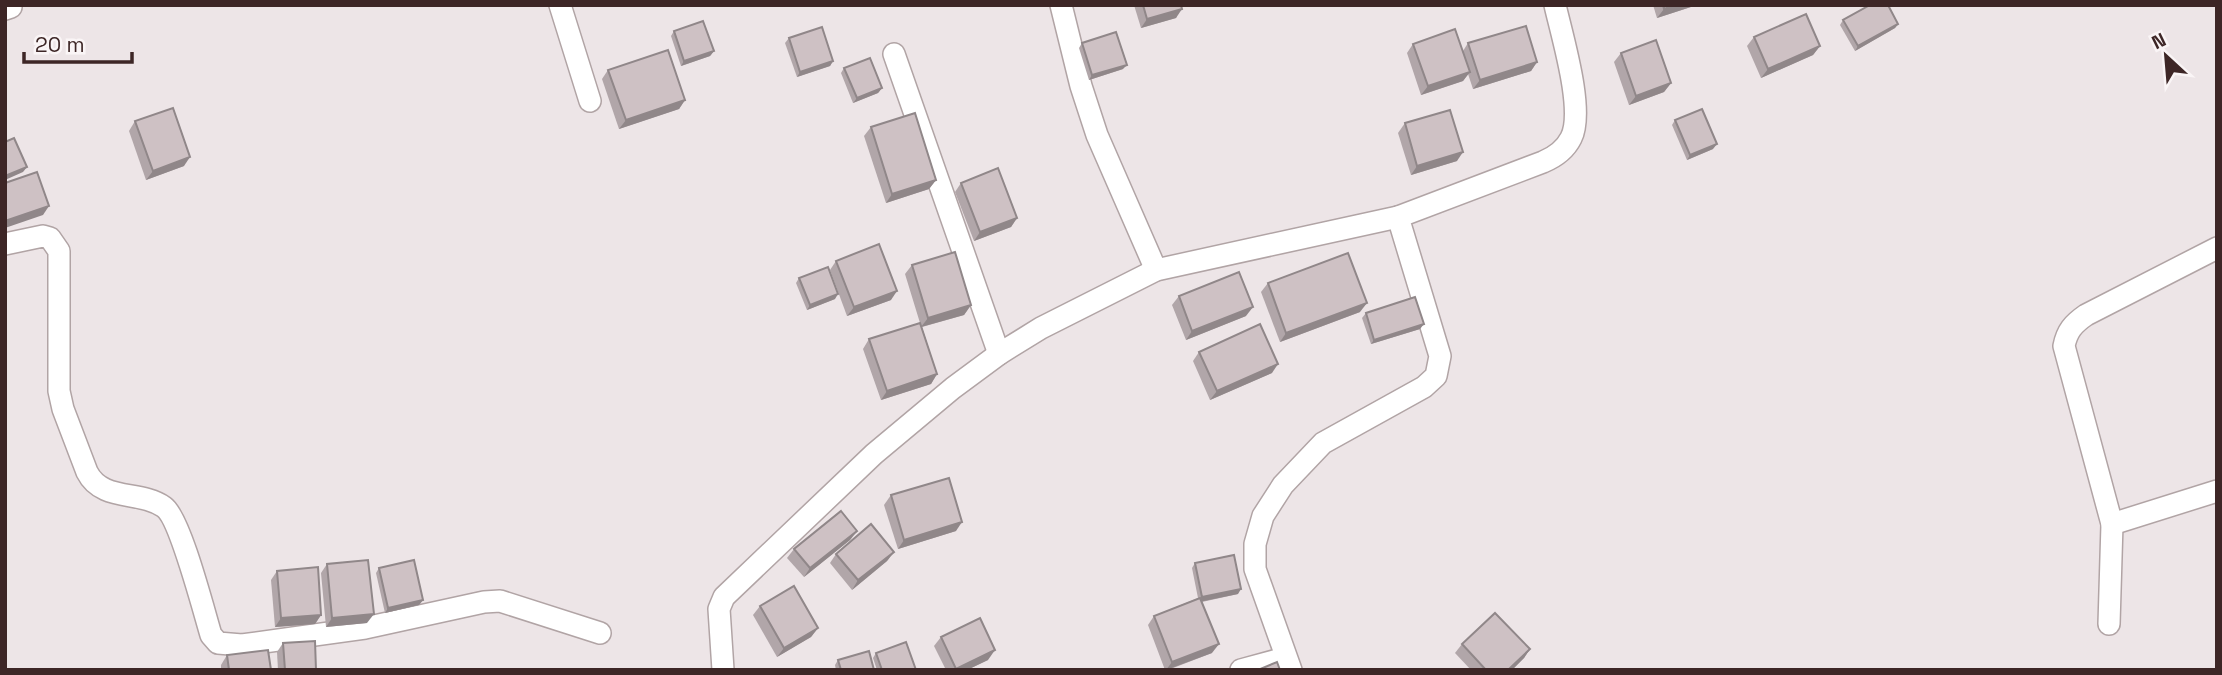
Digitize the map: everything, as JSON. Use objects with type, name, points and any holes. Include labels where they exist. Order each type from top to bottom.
[{"type":"street","points":[[560,5],[590,101]]},
{"type":"street","points":[[1061,5],[1081,86],[1097,135],[1156,270]]},
{"type":"street","points":[[723,670],[719,610],[724,597],[874,454],[953,388],[999,354],[1041,328],[1156,270],[1398,217],[1558,155],[1572,138],[1576,101],[1555,5]]},
{"type":"street","points":[[894,54],[999,354]]},
{"type":"street","points":[[1241,670],[1288,664],[1255,569],[1255,544],[1263,516],[1283,485],[1323,443],[1424,387],[1436,376],[1440,356],[1398,217]]},
{"type":"street","points":[[5,244],[43,236],[55,243],[59,251],[60,400],[87,472],[91,480],[101,488],[151,501],[167,509],[178,531],[211,635],[218,643],[242,645],[352,630],[500,601],[600,633]]},
{"type":"street","points":[[2109,624],[2112,524],[2064,346],[2067,333],[2086,315],[2217,248]]},
{"type":"street","points":[[2112,524],[2217,491]]},
{"type":"building","points":[[1143,5],[1181,5],[1182,9],[1147,19]]},
{"type":"building","points":[[1870,5],[1888,5],[1898,24],[1858,46],[1843,20]]},
{"type":"building","points":[[1806,14],[1820,46],[1768,69],[1754,37]]},
{"type":"building","points":[[703,21],[714,51],[684,61],[674,31]]},
{"type":"building","points":[[1526,26],[1537,62],[1480,80],[1468,43]]},
{"type":"building","points":[[822,27],[833,61],[800,72],[789,38]]},
{"type":"building","points":[[1455,29],[1470,72],[1428,86],[1413,44]]},
{"type":"building","points":[[1116,32],[1127,65],[1092,75],[1082,43]]},
{"type":"building","points":[[1656,40],[1671,83],[1636,96],[1621,53]]},
{"type":"building","points":[[668,50],[685,100],[626,120],[608,70]]},
{"type":"building","points":[[870,58],[882,88],[857,98],[844,68]]},
{"type":"building","points":[[173,108],[190,157],[153,171],[135,121]]},
{"type":"building","points":[[1702,109],[1717,144],[1690,155],[1675,120]]},
{"type":"building","points":[[1450,110],[1463,152],[1417,166],[1405,123]]},
{"type":"building","points":[[915,113],[936,180],[892,194],[871,127]]},
{"type":"building","points":[[14,138],[27,167],[5,176],[5,142]]},
{"type":"building","points":[[998,168],[1017,218],[980,232],[961,183]]},
{"type":"building","points":[[37,172],[49,206],[5,221],[5,183]]},
{"type":"building","points":[[879,244],[897,291],[854,307],[836,261]]},
{"type":"building","points":[[955,252],[971,305],[928,318],[912,265]]},
{"type":"building","points":[[1348,253],[1367,303],[1286,333],[1268,283]]},
{"type":"building","points":[[828,267],[838,294],[810,305],[799,278]]},
{"type":"building","points":[[1239,272],[1253,307],[1192,331],[1179,296]]},
{"type":"building","points":[[1415,297],[1424,324],[1374,340],[1366,313]]},
{"type":"building","points":[[920,323],[937,374],[887,391],[869,339]]},
{"type":"building","points":[[1260,324],[1278,364],[1217,391],[1199,352]]},
{"type":"building","points":[[949,478],[962,522],[904,540],[891,495]]},
{"type":"building","points":[[841,511],[857,531],[810,568],[794,549]]},
{"type":"building","points":[[871,524],[894,552],[858,580],[836,554]]},
{"type":"building","points":[[1234,555],[1241,589],[1202,597],[1195,563]]},
{"type":"building","points":[[368,560],[374,614],[332,618],[327,564]]},
{"type":"building","points":[[414,560],[423,600],[388,608],[379,568]]},
{"type":"building","points":[[318,567],[321,615],[281,618],[277,571]]},
{"type":"building","points":[[794,586],[818,628],[784,648],[760,606]]},
{"type":"building","points":[[1200,598],[1219,644],[1172,662],[1154,616]]},
{"type":"building","points":[[1495,613],[1530,649],[1508,670],[1486,670],[1462,644]]},
{"type":"building","points":[[980,618],[995,650],[956,669],[941,637]]},
{"type":"building","points":[[315,641],[316,670],[285,670],[283,643]]},
{"type":"building","points":[[906,642],[916,670],[882,670],[876,653]]},
{"type":"building","points":[[268,650],[271,670],[229,670],[227,655]]},
{"type":"building","points":[[869,651],[874,670],[841,670],[838,660]]},
{"type":"building","points":[[1277,662],[1280,670],[1258,670]]}]
